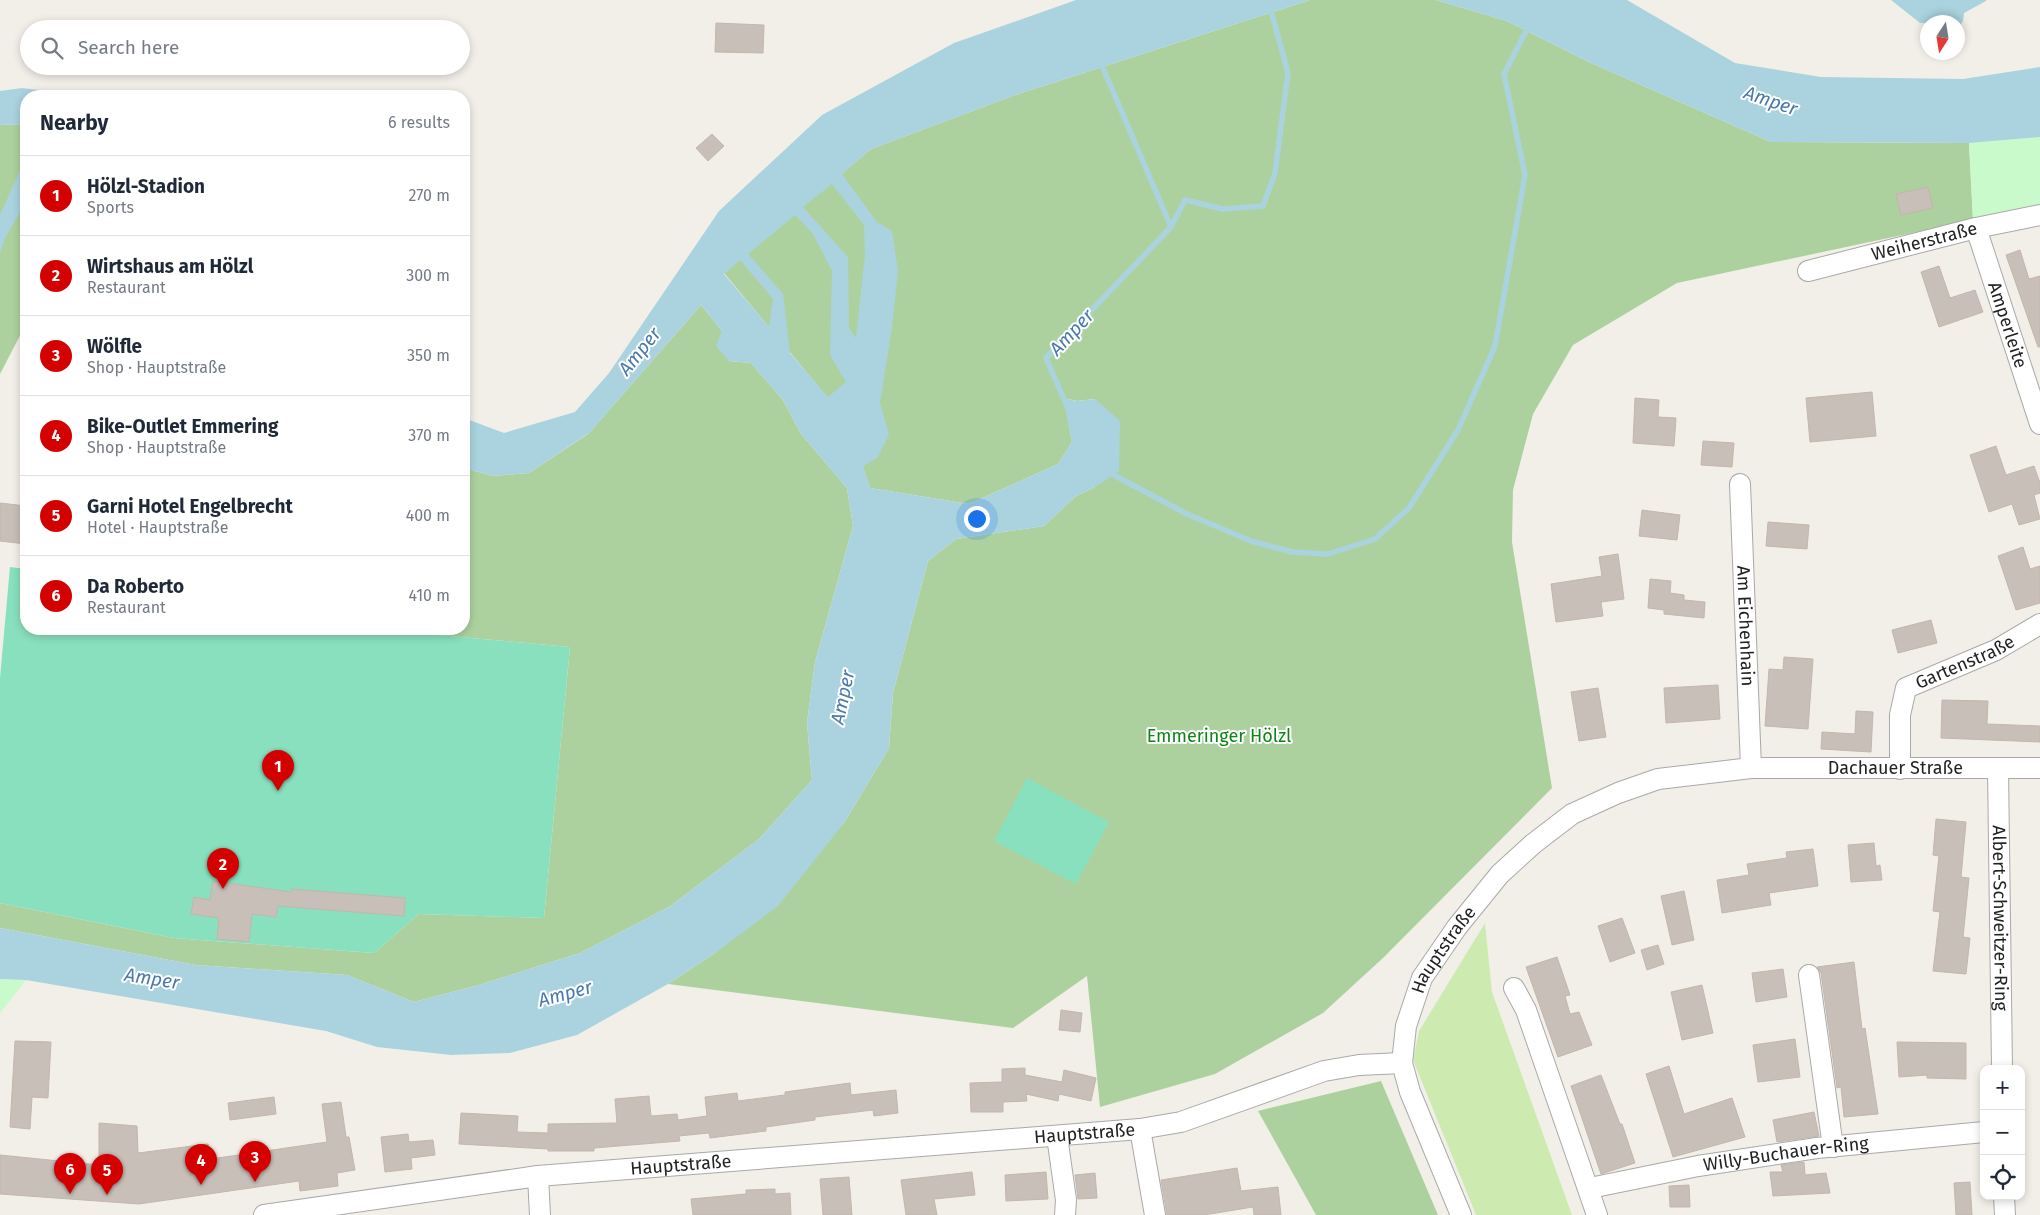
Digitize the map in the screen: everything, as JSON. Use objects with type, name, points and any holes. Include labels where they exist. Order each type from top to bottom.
[{"type":"street","name":"Weiherstraße","points":[[1808,271],[1976,228],[2040,216]]},
{"type":"street","name":"Amperleite","points":[[1976,228],[2040,424]]},
{"type":"street","name":"Am Eichenhain","points":[[1740,484],[1751,768]]},
{"type":"street","name":"Gartenstraße","points":[[1900,768],[1900,715],[1906,688],[1996,650],[2040,624]]},
{"type":"street","name":"Dachauer Straße","points":[[1751,768],[2040,768]]},
{"type":"street","name":"Hauptstraße","points":[[264,1215],[538,1176],[1140,1129],[1181,1122],[1324,1071],[1359,1065],[1402,1063],[1406,1026],[1422,978],[1457,927],[1500,874],[1533,844],[1572,814],[1634,787],[1658,779],[1751,768]]},
{"type":"street","name":"Albert-Schweitzer-Ring","points":[[1998,768],[2002,1065]]},
{"type":"street","points":[[1809,975],[1833,1147]]},
{"type":"street","points":[[1514,988],[1526,1010],[1590,1188],[1597,1215]]},
{"type":"street","points":[[1402,1063],[1410,1092],[1461,1215]]},
{"type":"street","points":[[1140,1129],[1155,1215]]},
{"type":"street","name":"Willy-Buchauer-Ring","points":[[1590,1188],[1698,1166],[1833,1147],[1980,1132]]},
{"type":"street","points":[[1057,1136],[1066,1200],[1064,1215]]},
{"type":"street","points":[[538,1176],[540,1215]]},
{"type":"street","points":[[2004,1200],[2005,1215]]},
{"type":"green space","name":"Emmeringer Hölzl","points":[[1310,0],[1436,0],[1507,21],[1589,62],[1771,142],[1969,143],[1973,220],[1677,283],[1573,345],[1533,414],[1513,490],[1512,542],[1552,788],[1383,958],[1323,1013],[1215,1074],[1100,1107],[1087,976],[1013,1028],[668,984],[715,953],[844,823],[889,748],[893,693],[928,561],[956,539],[1044,526],[1076,496],[1095,487],[1095,399],[1077,401],[1064,398],[1072,442],[1058,464],[969,504],[870,488],[848,422],[724,273],[871,149],[1015,95]]},
{"type":"green space","points":[[20,124],[20,336],[0,374],[0,125]]},
{"type":"green space","points":[[2040,137],[2040,208],[1973,220],[1969,143]]},
{"type":"green space","points":[[701,305],[722,331],[729,361],[751,363],[783,400],[801,434],[847,488],[853,526],[815,662],[807,723],[812,780],[759,839],[669,907],[580,953],[479,985],[414,1002],[347,975],[196,965],[0,928],[0,903],[174,938],[374,953],[419,914],[544,918],[570,647],[439,635],[470,635],[470,470],[493,476],[529,473],[588,434]]},
{"type":"green space","points":[[10,567],[20,568],[20,635],[439,635],[570,647],[544,918],[419,914],[374,953],[174,938],[0,903],[0,678]]},
{"type":"green space","points":[[1027,778],[1109,822],[1076,884],[994,841]]},
{"type":"green space","points":[[1485,923],[1492,992],[1572,1215],[1476,1215],[1413,1060],[1419,1031]]},
{"type":"green space","points":[[0,979],[26,980],[0,1013]]},
{"type":"green space","points":[[1381,1081],[1438,1215],[1316,1215],[1258,1111]]},
{"type":"water","points":[[1076,0],[1310,0],[1015,95],[871,149],[842,174],[877,222],[892,231],[898,271],[892,327],[880,403],[889,435],[877,458],[863,466],[870,488],[969,504],[1058,464],[1072,442],[1063,398],[1077,401],[1095,399],[1120,421],[1119,471],[1095,487],[1076,496],[1044,526],[956,539],[928,561],[893,693],[889,748],[844,823],[778,906],[715,953],[668,984],[577,1035],[510,1053],[451,1055],[377,1047],[326,1031],[26,980],[0,979],[0,928],[196,965],[347,975],[414,1002],[479,985],[580,953],[669,907],[759,839],[812,780],[807,723],[815,662],[853,526],[847,488],[801,434],[783,400],[751,363],[729,361],[716,346],[722,331],[701,305],[589,433],[529,473],[493,476],[470,470],[470,420],[504,433],[575,412],[609,373],[719,211],[822,115],[954,43]],"holes":[[[832,184],[864,225],[865,255],[856,338],[849,328],[848,257],[803,207]],[[795,215],[813,234],[832,271],[830,355],[846,382],[828,397],[790,353],[783,294],[748,254]],[[740,260],[773,299],[769,327],[724,274]]]},
{"type":"water","points":[[1436,0],[1627,0],[1735,63],[1821,77],[1963,79],[2040,67],[2040,137],[1969,143],[1771,142],[1589,62],[1507,21]]},
{"type":"water","points":[[1891,0],[1986,0],[1964,13],[1964,15],[1920,15],[1920,23]]},
{"type":"water","points":[[22,88],[38,90],[20,90],[20,124],[0,125],[0,91]]},
{"type":"water","points":[[20,170],[20,212],[6,236],[0,253],[0,215]]},
{"type":"building","points":[[716,23],[764,25],[763,53],[715,52]]},
{"type":"building","points":[[712,134],[724,146],[708,161],[696,148]]},
{"type":"building","points":[[1928,187],[1933,208],[1901,215],[1896,194]]},
{"type":"building","points":[[2020,250],[2029,279],[2040,276],[2040,347],[2038,347],[2006,255]]},
{"type":"building","points":[[1939,266],[1950,298],[1975,290],[1983,312],[1939,327],[1921,272]]},
{"type":"building","points":[[1872,392],[1876,436],[1810,442],[1806,398]]},
{"type":"building","points":[[1635,398],[1659,400],[1658,417],[1676,418],[1674,446],[1633,443]]},
{"type":"building","points":[[1703,441],[1734,443],[1732,467],[1701,465]]},
{"type":"building","points":[[1996,446],[2006,475],[2034,466],[2040,483],[2040,493],[2034,495],[2040,519],[2019,525],[2012,504],[1989,512],[1970,455]]},
{"type":"building","points":[[0,503],[20,505],[20,543],[0,541]]},
{"type":"building","points":[[1642,510],[1680,515],[1677,540],[1639,536]]},
{"type":"building","points":[[1768,522],[1809,525],[1807,549],[1766,546]]},
{"type":"building","points":[[2023,547],[2030,569],[2040,566],[2040,603],[2016,610],[1998,556]]},
{"type":"building","points":[[1618,554],[1624,599],[1601,602],[1603,616],[1556,622],[1551,584],[1602,576],[1599,557]]},
{"type":"building","points":[[1650,579],[1671,581],[1670,593],[1684,595],[1684,600],[1705,602],[1704,618],[1664,614],[1664,610],[1648,608]]},
{"type":"building","points":[[1931,620],[1937,643],[1898,653],[1892,630]]},
{"type":"building","points":[[1784,657],[1813,659],[1808,729],[1765,726],[1769,669],[1783,670]]},
{"type":"building","points":[[1718,685],[1720,719],[1666,723],[1664,688]]},
{"type":"building","points":[[1598,688],[1606,737],[1579,741],[1571,692]]},
{"type":"building","points":[[1942,700],[1988,701],[1987,724],[2040,726],[2040,742],[1941,738]]},
{"type":"building","points":[[1856,711],[1873,712],[1871,752],[1821,749],[1822,732],[1855,734]]},
{"type":"building","points":[[1936,819],[1966,822],[1961,877],[1969,878],[1963,937],[1970,938],[1966,974],[1933,971],[1940,912],[1933,911],[1939,856],[1933,855]]},
{"type":"building","points":[[1874,843],[1876,866],[1880,865],[1882,880],[1851,882],[1848,845]]},
{"type":"building","points":[[1813,849],[1818,886],[1769,893],[1771,905],[1722,913],[1717,880],[1749,875],[1747,864],[1787,858],[1786,852]]},
{"type":"building","points":[[213,881],[291,892],[292,889],[405,898],[404,916],[278,906],[276,917],[252,914],[249,942],[217,939],[219,918],[191,914],[194,897],[210,900]]},
{"type":"building","points":[[1684,891],[1694,940],[1672,945],[1661,896]]},
{"type":"building","points":[[1622,918],[1635,953],[1610,962],[1598,926]]},
{"type":"building","points":[[1658,945],[1664,964],[1647,970],[1641,950]]},
{"type":"building","points":[[1557,957],[1570,995],[1565,996],[1570,1014],[1579,1012],[1592,1045],[1558,1057],[1526,967]]},
{"type":"building","points":[[1854,962],[1862,1029],[1865,1028],[1878,1114],[1844,1117],[1841,1087],[1837,1088],[1821,973],[1817,967]]},
{"type":"building","points":[[1783,969],[1787,997],[1756,1002],[1752,973]]},
{"type":"building","points":[[1702,985],[1713,1033],[1682,1040],[1671,992]]},
{"type":"building","points":[[1061,1010],[1082,1013],[1080,1032],[1059,1030]]},
{"type":"building","points":[[1795,1039],[1800,1077],[1758,1082],[1753,1045]]},
{"type":"building","points":[[15,1041],[51,1042],[48,1098],[32,1097],[30,1129],[10,1127]]},
{"type":"building","points":[[1897,1042],[1966,1043],[1966,1079],[1927,1078],[1927,1075],[1899,1077]]},
{"type":"building","points":[[1669,1066],[1684,1114],[1732,1098],[1745,1137],[1673,1157],[1646,1074]]},
{"type":"building","points":[[1025,1068],[1025,1075],[1062,1082],[1064,1070],[1096,1078],[1091,1101],[1059,1094],[1058,1101],[1026,1094],[1027,1101],[1003,1102],[1003,1112],[971,1112],[970,1083],[1002,1082],[1002,1069]]},
{"type":"building","points":[[1601,1075],[1620,1124],[1622,1124],[1635,1163],[1601,1174],[1571,1086]]},
{"type":"building","points":[[850,1083],[851,1095],[896,1090],[898,1113],[874,1116],[873,1110],[815,1117],[815,1120],[766,1127],[766,1131],[710,1138],[709,1133],[679,1136],[680,1141],[594,1148],[594,1151],[548,1151],[548,1149],[459,1144],[461,1113],[518,1116],[517,1132],[548,1133],[548,1124],[617,1123],[615,1099],[649,1096],[651,1116],[677,1114],[678,1120],[707,1116],[705,1097],[737,1093],[738,1101],[785,1095],[785,1092]]},
{"type":"building","points":[[274,1097],[276,1114],[230,1120],[228,1103]]},
{"type":"building","points":[[341,1102],[346,1137],[349,1137],[355,1170],[337,1173],[338,1186],[300,1191],[299,1181],[139,1204],[0,1194],[0,1155],[99,1165],[99,1123],[137,1126],[138,1153],[208,1144],[211,1159],[327,1142],[322,1104]]},
{"type":"building","points":[[1814,1112],[1819,1136],[1777,1142],[1773,1120]]},
{"type":"building","points":[[408,1134],[409,1142],[433,1140],[435,1155],[411,1158],[412,1169],[385,1172],[381,1137]]},
{"type":"building","points":[[1804,1162],[1805,1175],[1826,1173],[1830,1193],[1773,1196],[1770,1172],[1783,1172],[1781,1165]]},
{"type":"building","points":[[1237,1168],[1241,1191],[1278,1187],[1281,1215],[1254,1215],[1253,1207],[1204,1215],[1167,1215],[1161,1180]]},
{"type":"building","points":[[972,1172],[975,1195],[934,1199],[937,1215],[906,1215],[901,1180]]},
{"type":"building","points":[[1046,1172],[1048,1199],[1006,1201],[1005,1175]]},
{"type":"building","points":[[1095,1173],[1097,1198],[1078,1199],[1075,1175]]},
{"type":"building","points":[[849,1177],[852,1215],[823,1215],[820,1179]]},
{"type":"building","points":[[1970,1182],[1972,1215],[1956,1215],[1954,1183]]},
{"type":"building","points":[[1689,1185],[1690,1207],[1670,1207],[1669,1186]]},
{"type":"building","points":[[775,1189],[775,1194],[790,1193],[791,1215],[693,1215],[691,1199],[746,1194],[746,1190]]},
{"type":"waterway","points":[[1066,404],[1046,358],[1171,227],[1185,200],[1223,209],[1263,206],[1275,173],[1288,73],[1268,0]]},
{"type":"waterway","points":[[1108,472],[1187,514],[1251,541],[1292,552],[1328,554],[1375,539],[1409,508],[1458,430],[1495,346],[1525,175],[1504,74],[1526,31]]},
{"type":"waterway","name":"Amper","points":[[1100,61],[1171,227]]},
{"type":"place","name":"Hölzl-Stadion","points":[[278,791]]},
{"type":"place","name":"Wirtshaus am Hölzl","points":[[223,889]]},
{"type":"place","name":"Wölfle","points":[[255,1182]]},
{"type":"place","name":"Bike-Outlet Emmering","points":[[201,1185]]},
{"type":"place","name":"Da Roberto","points":[[70,1194]]},
{"type":"place","name":"Garni Hotel Engelbrecht","points":[[107,1195]]}]
